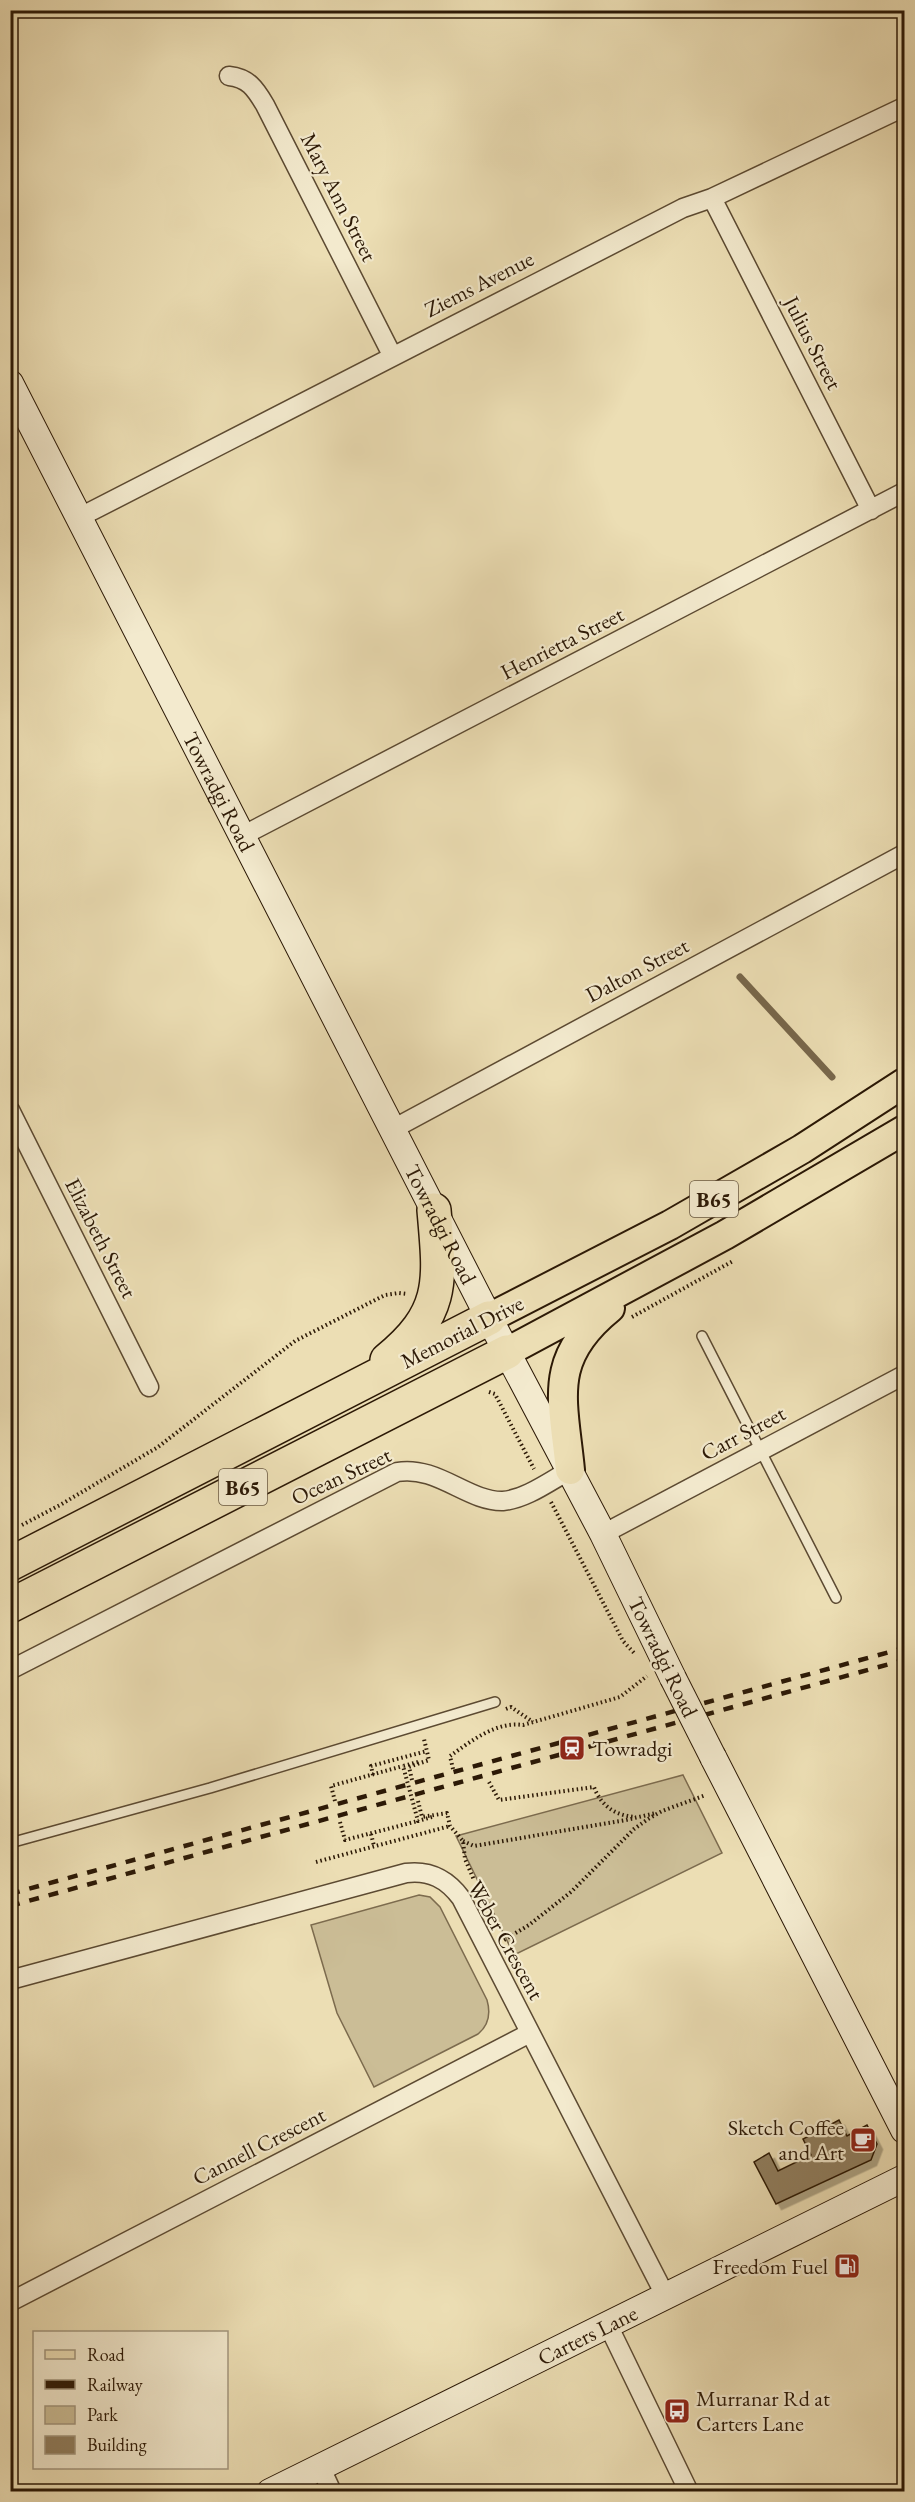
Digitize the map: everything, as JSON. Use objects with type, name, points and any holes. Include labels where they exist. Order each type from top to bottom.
[{"type":"highway","points":[[337,1397],[399,1350],[426,1319],[437,1290],[439,1274],[434,1210]]},
{"type":"highway","name":"Memorial Drive","points":[[10,1564],[489,1318]]},
{"type":"highway","name":"Memorial Drive","points":[[10,1606],[507,1352]]},
{"type":"main road","name":"Towradgi Road","points":[[10,382],[489,1318],[603,1534],[662,1675],[713,1757],[904,2130]]},
{"type":"main road","name":"Memorial Drive","points":[[489,1318],[670,1225],[802,1149],[904,1083]]},
{"type":"main road","name":"Memorial Drive","points":[[507,1352],[665,1268],[826,1178],[904,1130]]},
{"type":"main road","points":[[570,1470],[562,1377],[572,1350],[591,1324],[665,1268]]},
{"type":"main road","name":"Carters Lane","points":[[270,2492],[904,2178]]},
{"type":"street","name":"Mary Ann Street","points":[[228,76],[240,77],[249,82],[265,105],[392,355]]},
{"type":"street","name":"Ziems Avenue","points":[[80,517],[392,355],[683,208],[712,198],[904,107]]},
{"type":"street","name":"Julius Street","points":[[712,198],[871,510]]},
{"type":"street","name":"Henrietta Street","points":[[242,836],[904,492]]},
{"type":"street","name":"Dalton Street","points":[[393,1129],[904,854]]},
{"type":"street","name":"Elizabeth Street","points":[[10,1110],[149,1388]]},
{"type":"street","name":"Carr Street","points":[[603,1534],[904,1375]]},
{"type":"street","name":"Ocean Street","points":[[10,1670],[397,1472],[407,1470],[429,1474],[479,1495],[502,1501],[524,1495],[570,1470]]},
{"type":"street","name":"Weber Crescent","points":[[10,1980],[418,1872],[442,1879],[452,1886],[495,1944],[530,2033],[665,2295]]},
{"type":"street","name":"Cannell Crescent","points":[[10,2302],[530,2033]]},
{"type":"street","points":[[608,2325],[689,2492]]},
{"type":"street","points":[[320,2466],[332,2492]]},
{"type":"lane","points":[[702,1336],[836,1598]]},
{"type":"lane","points":[[10,1843],[210,1788],[495,1701]]},
{"type":"path","points":[[626,1320],[738,1258]]},
{"type":"path","points":[[20,1526],[158,1447],[295,1341],[385,1295],[399,1293],[416,1296]]},
{"type":"path","points":[[488,1392],[495,1394],[623,1641],[637,1657]]},
{"type":"path","points":[[453,1769],[450,1756],[476,1738],[511,1723],[524,1725],[620,1697],[662,1675]]},
{"type":"path","points":[[373,1775],[371,1766],[427,1751]]},
{"type":"path","points":[[335,1801],[331,1786],[418,1762],[409,1767],[412,1780]]},
{"type":"path","points":[[403,1766],[418,1821]]},
{"type":"path","points":[[489,1782],[499,1800],[594,1787],[601,1801],[608,1808],[622,1815],[641,1817]]},
{"type":"path","points":[[417,1801],[422,1817],[447,1813],[450,1826],[463,1841],[474,1846],[641,1817],[706,1797],[704,1786]]},
{"type":"path","points":[[495,1944],[551,1909],[634,1829],[662,1811]]},
{"type":"path","points":[[340,1822],[345,1840],[432,1816]]},
{"type":"path","points":[[316,1862],[450,1826]]},
{"type":"path","points":[[370,1834],[374,1846]]},
{"type":"path","points":[[463,1841],[465,1859],[476,1885]]},
{"type":"path","points":[[495,1944],[498,1931]]},
{"type":"green space","points":[[683,1775],[722,1853],[514,1955],[456,1836]]},
{"type":"green space","points":[[419,1895],[430,1897],[440,1907],[487,2000],[488,2019],[485,2027],[478,2034],[374,2087],[337,2013],[311,1925]]},
{"type":"building","points":[[839,2120],[847,2136],[867,2125],[877,2144],[871,2160],[776,2204],[754,2162],[769,2153],[778,2171],[811,2155],[803,2139]]},
{"type":"waterway","points":[[740,977],[832,1077]]},
{"type":"railway","points":[[10,1894],[904,1648]]},
{"type":"railway","points":[[10,1906],[904,1660]]},
{"type":"place","name":"Towradgi","points":[[572,1748]]},
{"type":"place","name":"Sketch Coffee and Art","points":[[863,2140]]},
{"type":"place","name":"Freedom Fuel","points":[[847,2266]]},
{"type":"place","name":"Murranar Rd at Carters Lane","points":[[677,2411]]}]
